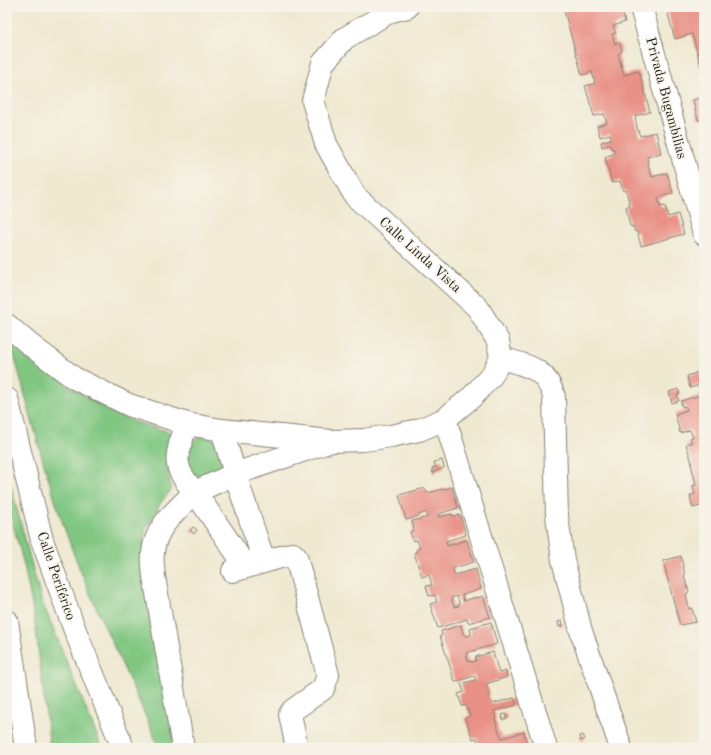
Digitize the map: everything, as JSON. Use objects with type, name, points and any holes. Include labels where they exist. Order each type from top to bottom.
[{"type":"main road","name":"Calle Linda Vista","points":[[407,7],[391,11],[345,38],[323,64],[313,101],[326,144],[355,196],[478,308],[498,341],[501,358]]},
{"type":"main road","name":"Privada Bugambilias","points":[[641,7],[704,234]]},
{"type":"main road","points":[[7,325],[29,344],[74,378],[129,405],[187,424],[222,430],[331,441],[364,440],[391,436],[419,430],[445,419],[473,396],[492,375],[501,358],[534,368],[544,376],[551,386],[554,397],[557,516],[563,560],[581,631],[621,748]]},
{"type":"main road","name":"Calle Periférico","points":[[7,399],[42,540],[74,628],[123,748]]},
{"type":"main road","points":[[445,419],[546,748]]},
{"type":"main road","points":[[187,424],[178,448],[177,459],[179,472],[195,492],[247,566]]},
{"type":"main road","points":[[222,430],[235,474],[247,566]]},
{"type":"main road","points":[[183,748],[154,576],[153,554],[155,541],[160,529],[168,518],[195,492],[235,474],[331,441]]},
{"type":"main road","points":[[247,566],[291,554],[294,554],[296,557],[328,676],[323,689],[293,710],[290,714],[298,748]]},
{"type":"main road","points":[[7,621],[26,748]]},
{"type":"green space","points":[[16,344],[70,387],[104,407],[134,422],[177,434],[168,461],[168,473],[172,489],[162,501],[145,530],[143,554],[176,748],[159,748],[75,557],[57,506],[34,429],[13,351]]},
{"type":"green space","points":[[202,436],[217,440],[225,466],[192,478],[185,460],[189,449],[195,440]]},
{"type":"green space","points":[[7,472],[41,599],[102,748],[50,748],[34,615],[24,565],[7,503]]},
{"type":"building","points":[[563,7],[621,7],[625,22],[613,26],[616,33],[612,34],[615,44],[620,44],[622,52],[618,54],[624,75],[639,71],[650,112],[635,116],[637,128],[640,136],[656,132],[661,153],[647,157],[649,169],[652,177],[667,173],[673,193],[658,198],[660,207],[665,206],[668,217],[678,214],[684,234],[641,246],[637,231],[635,232],[633,226],[631,227],[629,222],[626,207],[630,206],[626,190],[623,191],[620,181],[612,183],[605,157],[615,153],[614,149],[612,149],[610,145],[602,147],[601,142],[611,139],[610,134],[600,137],[597,126],[607,123],[604,114],[594,116],[585,86],[595,83],[592,72],[582,75]]},
{"type":"building","points":[[666,7],[704,7],[704,77],[692,34],[675,39]]},
{"type":"building","points":[[704,97],[704,119],[698,120],[693,100]]},
{"type":"building","points":[[699,372],[700,376],[702,376],[704,384],[690,388],[687,376]]},
{"type":"building","points":[[678,389],[680,394],[677,395],[679,401],[672,403],[669,392]]},
{"type":"building","points":[[701,395],[704,404],[704,505],[693,508],[690,496],[695,494],[693,486],[696,485],[692,463],[686,444],[692,442],[690,438],[693,437],[690,430],[680,433],[675,414],[687,410],[685,406],[682,407],[681,401]]},
{"type":"building","points":[[442,460],[444,468],[433,473],[432,468],[436,467],[434,462]]},
{"type":"building","points":[[452,487],[458,508],[438,514],[439,517],[452,514],[452,516],[460,515],[466,535],[446,541],[447,546],[467,540],[474,562],[453,568],[454,575],[476,569],[481,589],[462,595],[464,601],[483,596],[490,617],[468,623],[467,619],[438,628],[430,604],[437,602],[435,595],[429,596],[426,586],[432,585],[429,575],[422,577],[414,553],[420,548],[417,540],[413,541],[410,532],[414,530],[412,521],[428,517],[426,512],[406,520],[399,495],[425,488],[427,493]],"holes":[[[457,596],[459,606],[454,607],[451,598]]]},
{"type":"building","points":[[193,527],[197,530],[194,534],[190,530]]},
{"type":"building","points":[[681,556],[684,576],[689,592],[686,594],[689,609],[692,608],[696,622],[680,625],[663,561]]},
{"type":"building","points":[[562,621],[563,626],[559,627],[558,622]]},
{"type":"building","points":[[491,622],[497,644],[466,653],[468,661],[476,661],[475,657],[493,652],[499,673],[506,671],[507,677],[486,684],[490,694],[488,695],[491,704],[514,698],[516,705],[494,711],[499,732],[502,738],[524,732],[528,748],[480,748],[477,738],[473,739],[465,718],[470,716],[466,705],[462,706],[458,694],[464,692],[461,684],[476,680],[474,676],[455,682],[440,636],[442,635],[441,631],[461,625],[463,634],[467,636],[471,635],[470,628]]},
{"type":"building","points":[[506,714],[507,718],[503,720],[502,715]]},
{"type":"building","points":[[583,735],[585,739],[581,741],[580,736]]}]
